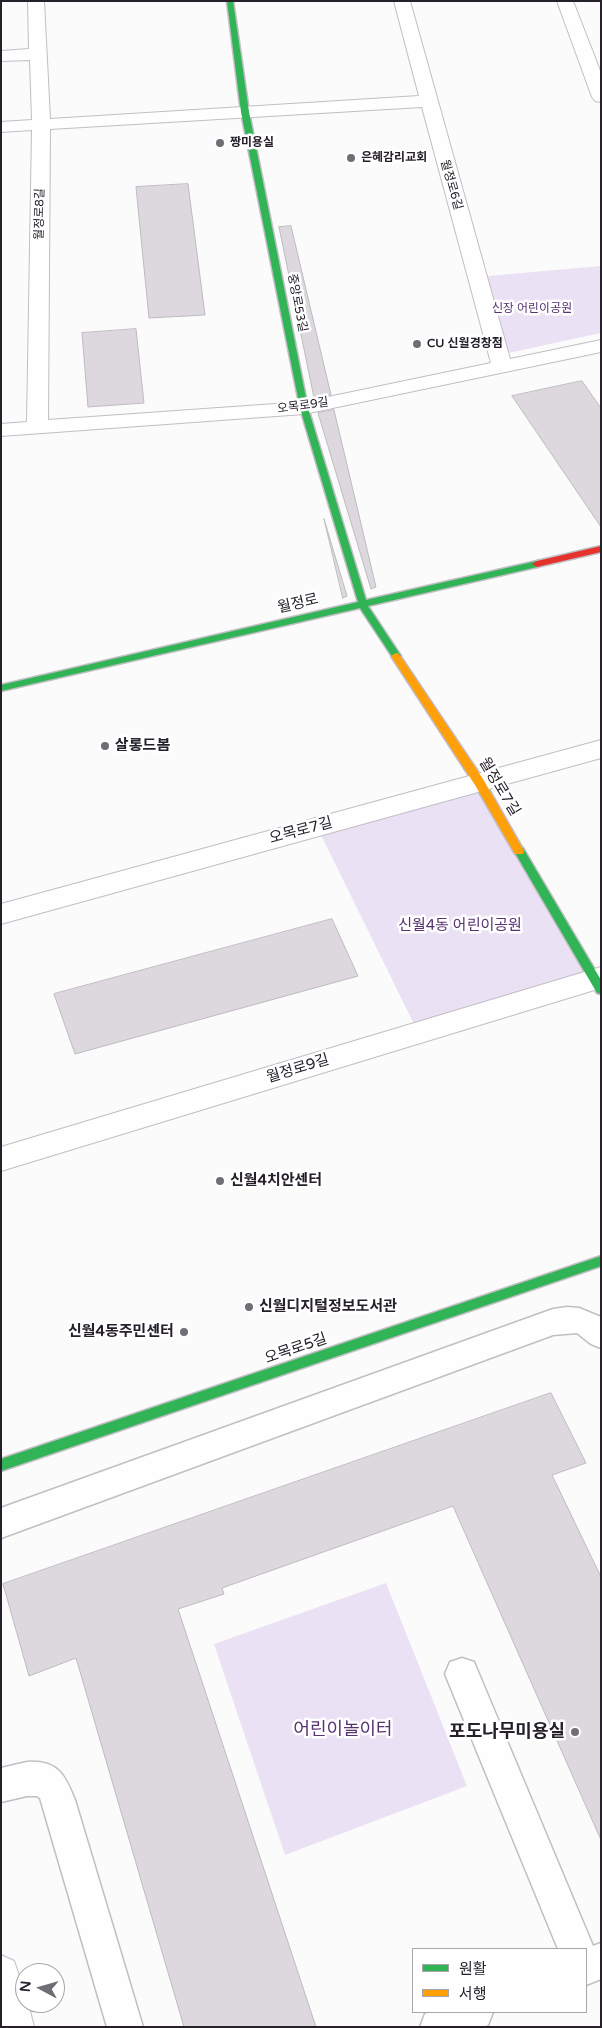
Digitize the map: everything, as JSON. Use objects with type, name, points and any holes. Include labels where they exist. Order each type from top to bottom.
[{"type":"street","name":"월정로8길","points":[[36,1],[41,124],[37,428]]},
{"type":"street","name":"중앙로53길","points":[[230,1],[245,112],[304,408],[363,605]]},
{"type":"street","name":"월정로6길","points":[[402,1],[502,368]]},
{"type":"street","points":[[565,1],[601,97]]},
{"type":"street","points":[[1,56],[38,54]]},
{"type":"street","points":[[1,127],[428,102]]},
{"type":"street","name":"오목로9길","points":[[1,430],[304,408],[601,346]]},
{"type":"street","name":"월정로","points":[[1,688],[601,549]]},
{"type":"street","name":"월정로7길","points":[[363,605],[479,782],[598,982]]},
{"type":"street","name":"오목로7길","points":[[1,914],[601,749]]},
{"type":"street","name":"월정로9길","points":[[1,1159],[598,982]]},
{"type":"street","name":"오목로5길","points":[[1,1465],[601,1261]]},
{"type":"street","points":[[1,1974],[15,2027]]},
{"type":"lane","points":[[1,1523],[553,1322],[577,1320],[590,1324],[601,1335]]},
{"type":"lane","points":[[462,1674],[576,1948]]},
{"type":"lane","points":[[1,1785],[24,1778],[40,1779],[51,1785],[58,1800],[125,2027]]},
{"type":"lane","points":[[587,1967],[601,1961]]},
{"type":"lane","points":[[438,2027],[473,2013]]},
{"type":"green space","name":"신장 어린이공원","points":[[600,266],[601,333],[499,355],[477,277]]},
{"type":"green space","name":"신월4동 어린이공원","points":[[476,787],[586,977],[415,1026],[318,829]]},
{"type":"green space","name":"어린이놀이터","points":[[386,1583],[467,1786],[285,1855],[214,1644]]},
{"type":"building","points":[[188,184],[205,315],[149,318],[136,187]]},
{"type":"building","points":[[291,226],[331,395],[314,398],[279,227]]},
{"type":"building","points":[[136,329],[144,403],[88,407],[82,333]]},
{"type":"building","points":[[582,381],[601,408],[601,527],[512,396]]},
{"type":"building","points":[[334,410],[376,587],[371,589],[318,413]]},
{"type":"building","points":[[324,519],[347,596],[343,598]]},
{"type":"building","points":[[332,919],[358,976],[75,1054],[54,994]]},
{"type":"building","points":[[551,1393],[586,1463],[552,1475],[601,1577],[601,1840],[453,1506],[222,1588],[224,1594],[178,1609],[316,2027],[184,2027],[76,1658],[29,1676],[3,1584]]},
{"type":"traffic: fast","points":[[230,1],[245,112],[304,408],[363,605],[396,656]]},
{"type":"traffic: fast","points":[[1,688],[537,564]]},
{"type":"traffic: fast","points":[[519,851],[601,990]]},
{"type":"traffic: fast","points":[[1,1465],[601,1261]]},
{"type":"traffic: slow","points":[[396,656],[479,782],[519,851]]},
{"type":"traffic: jam","points":[[537,564],[601,549]]},
{"type":"place","name":"짱미용실","points":[[220,143]]},
{"type":"place","name":"은혜감리교회","points":[[351,158]]},
{"type":"place","name":"CU 신월경창점","points":[[417,344]]},
{"type":"place","name":"살롱드봄","points":[[105,746]]},
{"type":"place","name":"신월4치안센터","points":[[220,1181]]},
{"type":"place","name":"신월디지털정보도서관","points":[[249,1307]]},
{"type":"place","name":"신월4동주민센터","points":[[184,1332]]},
{"type":"place","name":"포도나무미용실","points":[[575,1732]]}]
